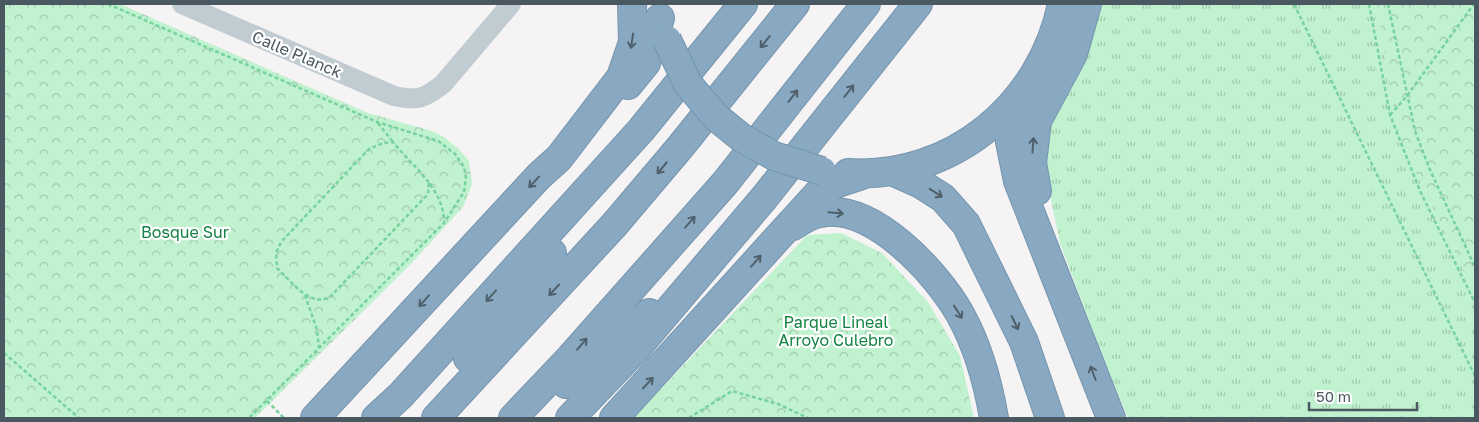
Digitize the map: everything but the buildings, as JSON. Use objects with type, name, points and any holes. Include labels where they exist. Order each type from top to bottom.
[{"type":"highway","points":[[559,158],[621,77],[633,42],[632,4]]},
{"type":"highway","points":[[376,418],[401,395],[641,130],[743,4]]},
{"type":"highway","points":[[436,418],[615,224],[681,146],[795,4]]},
{"type":"highway","points":[[514,418],[570,358],[725,182],[866,4]]},
{"type":"highway","points":[[570,418],[635,350],[764,198],[918,4]]},
{"type":"highway","points":[[662,21],[688,84],[716,117],[742,138],[774,156],[822,171],[865,174],[892,171],[938,158],[980,135],[1015,104],[1040,68],[1057,28],[1062,4]]},
{"type":"highway","points":[[1054,279],[1032,163],[1034,134],[1042,109],[1073,54],[1087,4]]},
{"type":"highway","points":[[315,418],[539,176],[559,158],[636,76],[652,49],[662,21]]},
{"type":"highway","points":[[1015,104],[1010,142],[1018,181],[1054,279],[1110,418]]},
{"type":"highway","points":[[416,418],[472,353],[583,214],[641,130]]},
{"type":"highway","points":[[892,171],[921,184],[943,198],[966,224],[1024,342],[1050,418]]},
{"type":"highway","points":[[614,418],[823,188],[865,174]]},
{"type":"highway","points":[[521,418],[533,412],[660,303],[764,198]]},
{"type":"highway","points":[[777,237],[808,216],[835,212],[854,215],[871,222],[889,234],[924,265],[960,314],[987,380],[994,418]]},
{"type":"street","name":"Calle Planck","points":[[182,4],[394,96],[413,100],[429,95],[443,84],[511,4]]},
{"type":"path","points":[[108,4],[377,122],[438,141],[456,154],[464,167],[466,177],[464,192],[444,223],[249,418]]},
{"type":"path","points":[[1294,4],[1385,186],[1475,376]]},
{"type":"path","points":[[1369,4],[1390,115],[1420,191],[1475,303]]},
{"type":"path","points":[[1388,4],[1415,131],[1430,170],[1475,267]]},
{"type":"path","points":[[1390,115],[1407,96],[1474,4]]},
{"type":"path","points":[[377,122],[429,183],[440,200],[444,223]]},
{"type":"path","points":[[394,142],[383,143],[369,149],[280,242],[276,253],[277,268],[305,295],[320,300],[330,297],[428,194],[429,183]]},
{"type":"path","points":[[305,295],[317,330],[319,349]]},
{"type":"path","points":[[4,352],[79,418]]},
{"type":"path","points":[[689,418],[732,391],[778,404],[808,418]]},
{"type":"path","points":[[267,401],[284,418]]},
{"type":"green space","name":"Bosque Sur","points":[[4,4],[120,4],[368,113],[432,131],[444,137],[459,149],[469,161],[472,184],[463,207],[409,266],[255,418],[4,418]]},
{"type":"green space","points":[[1097,4],[1475,4],[1475,418],[1128,418],[1060,243],[1046,176],[1049,126]]},
{"type":"green space","points":[[1377,4],[1475,4],[1475,292],[1398,136]]},
{"type":"green space","name":"Parque Lineal Arroyo Culebro","points":[[841,233],[882,253],[928,302],[960,356],[974,418],[628,418],[662,388],[807,235]]}]
